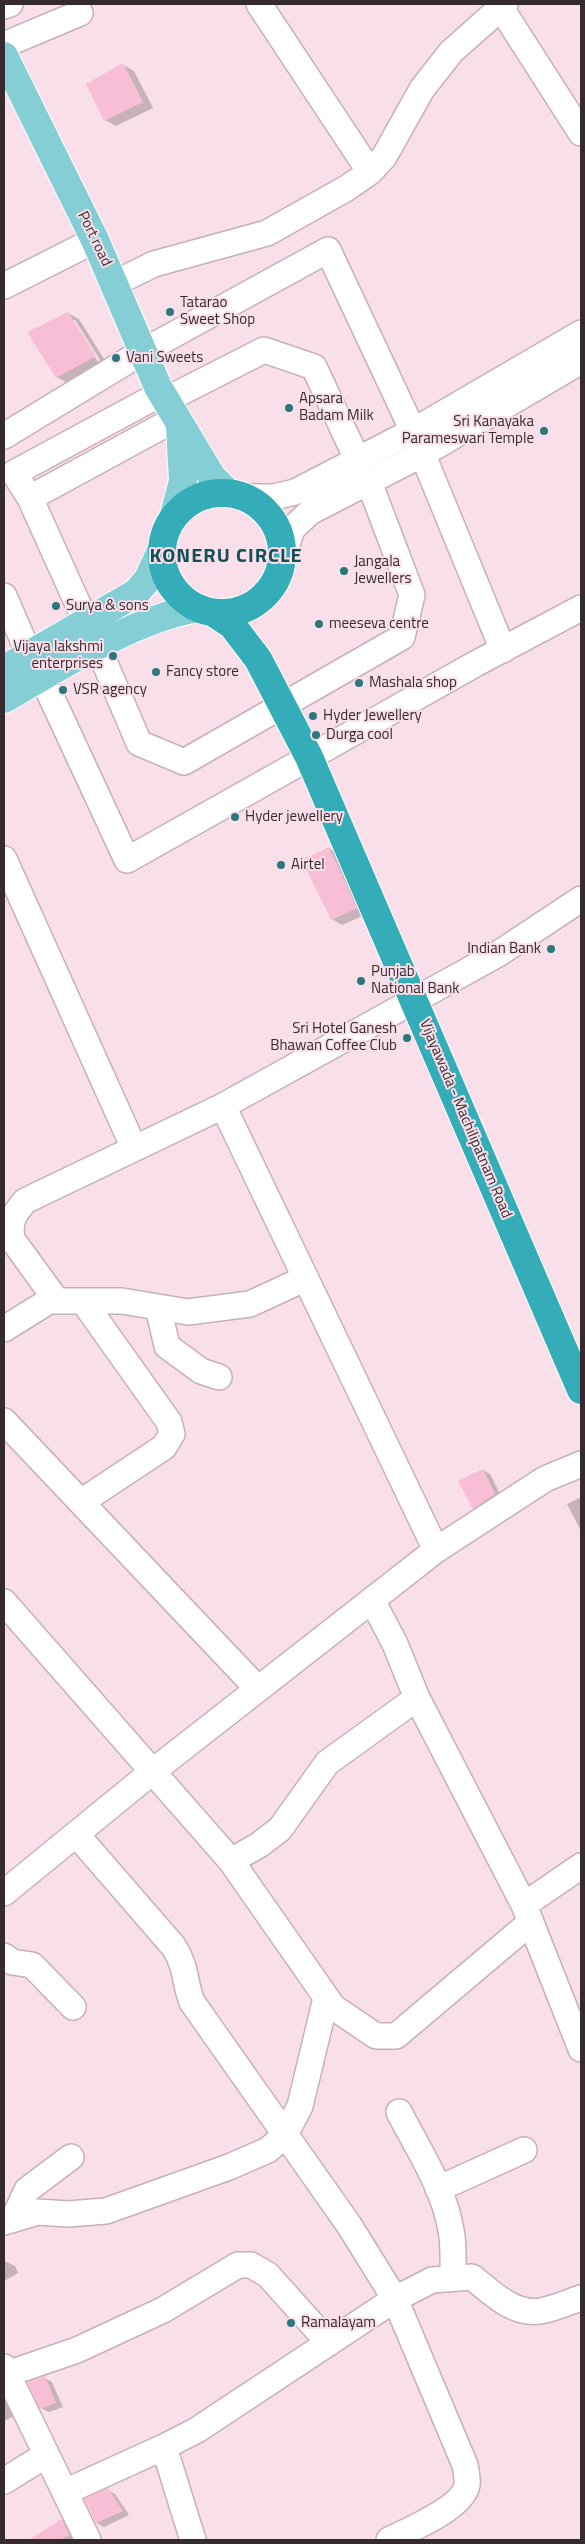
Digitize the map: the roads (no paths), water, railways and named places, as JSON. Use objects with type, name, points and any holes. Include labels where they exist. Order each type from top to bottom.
[{"type":"highway","points":[[207,494],[237,495],[263,507],[275,521],[282,539],[284,557],[275,582],[258,602],[237,611],[206,610],[182,598],[171,585],[163,569],[161,551],[165,532],[174,515],[189,502],[207,494]]},
{"type":"highway","name":"Vijayawada - Machilipatnam Road","points":[[258,602],[252,617],[258,660]]},
{"type":"highway","name":"Vijayawada - Machilipatnam Road","points":[[206,610],[232,624],[258,660],[309,756],[581,1390]]},
{"type":"main road","name":"Port road","points":[[4,56],[95,240],[115,283],[142,352],[171,409],[212,476],[237,495]]},
{"type":"main road","name":"Port road","points":[[171,409],[183,481],[174,515]]},
{"type":"main road","points":[[92,634],[136,593],[148,579],[161,551]]},
{"type":"main road","points":[[4,699],[36,665],[92,634],[178,611],[206,610]]},
{"type":"main road","points":[[4,669],[36,665]]},
{"type":"street","points":[[4,6],[10,4]]},
{"type":"street","points":[[259,4],[370,172]]},
{"type":"street","points":[[115,283],[154,264],[268,233],[347,188],[370,172],[384,157],[422,89],[451,52],[503,6],[581,133]]},
{"type":"street","points":[[4,45],[80,13]]},
{"type":"street","points":[[4,286],[95,240]]},
{"type":"street","points":[[4,436],[142,352],[328,250],[413,431],[503,650]]},
{"type":"street","points":[[237,495],[274,497],[295,492],[357,458],[413,431],[581,334]]},
{"type":"street","points":[[30,498],[264,350],[314,367],[357,458]]},
{"type":"street","points":[[284,557],[292,529],[310,512],[423,454],[581,361]]},
{"type":"street","points":[[171,409],[9,475],[30,498],[139,743],[184,762],[402,637],[412,595],[369,482]]},
{"type":"street","points":[[4,596],[126,860],[309,756],[581,608]]},
{"type":"street","points":[[4,859],[134,1148]]},
{"type":"street","points":[[58,1301],[12,1239],[12,1217],[25,1201],[223,1106],[498,954],[581,899]]},
{"type":"street","points":[[223,1106],[304,1279],[436,1550]]},
{"type":"street","points":[[4,1329],[49,1302],[122,1301],[188,1312],[250,1304],[304,1279]]},
{"type":"street","points":[[81,1502],[164,1447],[172,1434],[169,1422],[83,1301]]},
{"type":"street","points":[[158,1308],[167,1346],[201,1371],[219,1377]]},
{"type":"street","points":[[4,1421],[258,1690]]},
{"type":"street","points":[[4,1893],[152,1772],[373,1602],[436,1550],[545,1479],[581,1464]]},
{"type":"street","points":[[4,1602],[231,1861],[333,2007],[376,2036],[396,2036],[581,1866]]},
{"type":"street","points":[[373,1602],[395,1644],[418,1698],[528,1914],[581,2050]]},
{"type":"street","points":[[231,1861],[259,1845],[280,1829],[327,1763],[418,1698]]},
{"type":"street","points":[[76,1834],[174,1947],[183,1962],[192,2002],[349,2225],[395,2299],[465,2466],[467,2485],[462,2496],[450,2508],[389,2540]]},
{"type":"street","points":[[4,1956],[12,1962],[32,1965],[73,2007]]},
{"type":"street","points":[[9,2220],[38,2212],[68,2214],[106,2211],[229,2167],[268,2150],[284,2135],[300,2106],[326,1998]]},
{"type":"street","points":[[399,2112],[438,2189],[452,2231],[453,2277]]},
{"type":"street","points":[[438,2189],[524,2150]]},
{"type":"street","points":[[9,2220],[28,2190],[72,2157]]},
{"type":"street","points":[[88,2540],[5,2370],[77,2350],[146,2318],[238,2264],[251,2265],[268,2275],[329,2343]]},
{"type":"street","points":[[65,2492],[164,2448],[197,2430],[395,2299],[432,2280],[472,2277],[507,2305],[524,2310],[539,2311],[581,2298]]},
{"type":"street","points":[[164,2448],[193,2540]]},
{"type":"street","points":[[4,2481],[46,2455]]},
{"type":"street","points":[[182,2540],[183,2505]]},
{"type":"place","name":"Tatarao Sweet Shop","points":[[170,312]]},
{"type":"place","name":"Vani Sweets","points":[[116,358]]},
{"type":"place","name":"Apsara Badam Milk","points":[[289,408]]},
{"type":"place","name":"Sri Kanayaka Parameswari Temple","points":[[544,431]]},
{"type":"place","name":"Jangala Jewellers","points":[[344,571]]},
{"type":"place","name":"Surya & sons","points":[[56,606]]},
{"type":"place","name":"meeseva centre","points":[[319,624]]},
{"type":"place","name":"Vijaya lakshmi enterprises","points":[[113,656]]},
{"type":"place","name":"Fancy store","points":[[156,672]]},
{"type":"place","name":"Mashala shop","points":[[359,683]]},
{"type":"place","name":"VSR agency","points":[[63,690]]},
{"type":"place","name":"Hyder Jewellery","points":[[313,716]]},
{"type":"place","name":"Durga cool","points":[[316,735]]},
{"type":"place","name":"Hyder jewellery","points":[[235,817]]},
{"type":"place","name":"Airtel","points":[[281,865]]},
{"type":"place","name":"Indian Bank","points":[[551,949]]},
{"type":"place","name":"Punjab National Bank","points":[[361,981]]},
{"type":"place","name":"Sri Hotel Ganesh Bhawan Coffee Club","points":[[407,1038]]},
{"type":"place","name":"Ramalayam","points":[[291,2323]]},
{"type":"district","name":"KONERU CIRCLE","points":[[226,557]]}]
